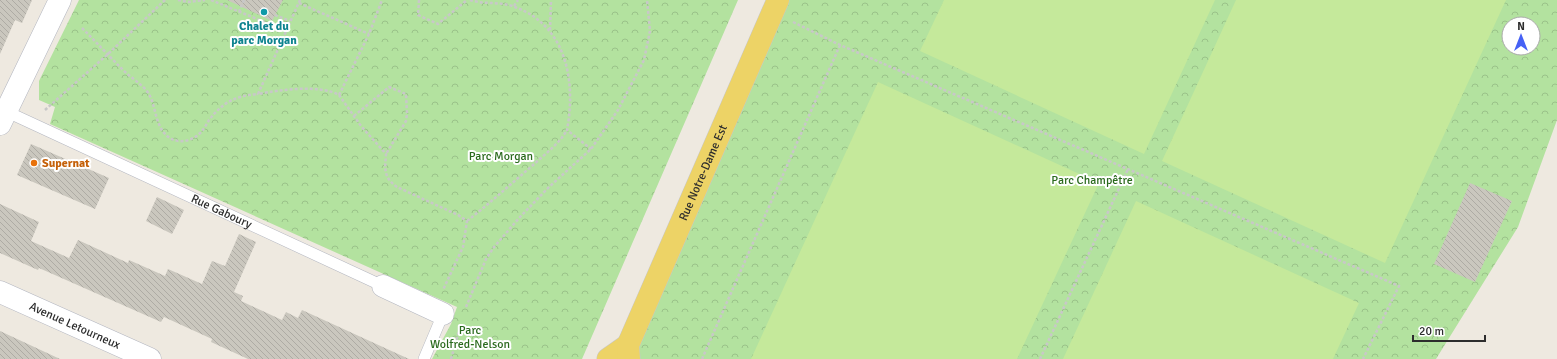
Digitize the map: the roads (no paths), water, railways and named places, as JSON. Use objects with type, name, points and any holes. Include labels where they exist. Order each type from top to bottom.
[{"type":"main road","name":"Rue Notre-Dame Est","points":[[608,359],[629,352],[776,6]]},
{"type":"street","points":[[2,115],[60,0]]},
{"type":"street","name":"Rue Gaboury","points":[[384,286],[452,320]]},
{"type":"street","name":"Avenue Letourneux","points":[[0,292],[150,359]]},
{"type":"lane","name":"Rue Gaboury","points":[[2,115],[384,286]]},
{"type":"lane","points":[[424,359],[452,320]]},
{"type":"place","name":"Chalet du parc Morgan","points":[[264,12]]},
{"type":"place","name":"Supernat","points":[[34,163]]},
{"type":"park label","name":"Parc Morgan","points":[[501,156]]},
{"type":"park label","name":"Parc Champêtre","points":[[1092,180]]},
{"type":"park label","name":"Parc Wolfred-Nelson","points":[[470,337]]}]
